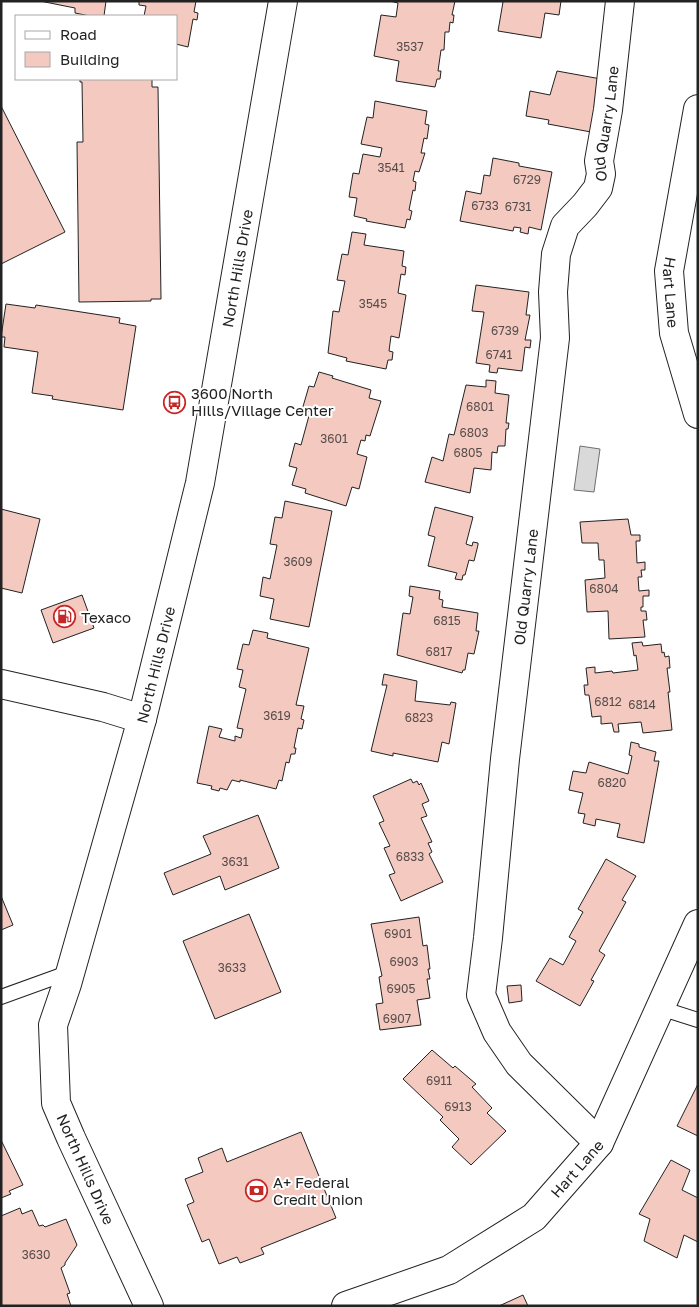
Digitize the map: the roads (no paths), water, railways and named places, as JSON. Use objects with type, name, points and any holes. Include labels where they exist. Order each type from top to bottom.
[{"type":"street","name":"North Hills Drive","points":[[149,1306],[56,1103],[53,1025],[70,972],[142,719],[200,483],[283,1]]},
{"type":"street","name":"Old Quarry Lane","points":[[599,1143],[519,1064],[497,1032],[481,995],[505,759],[555,338],[553,292],[556,254],[565,226],[598,188],[601,174],[599,161],[608,110],[620,1]]},
{"type":"street","name":"Hart Lane","points":[[698,110],[669,271],[674,334],[698,414]]},
{"type":"street","points":[[1,684],[142,719]]},
{"type":"street","name":"Hart Lane","points":[[346,1306],[449,1270],[534,1217],[599,1143],[698,924]]},
{"type":"lane","points":[[1,996],[70,972]]},
{"type":"lane","points":[[660,1008],[698,1020]]},
{"type":"place","name":"3600 North Hills/Village Center","points":[[175,402]]},
{"type":"place","name":"Texaco","points":[[65,617]]},
{"type":"place","name":"A+ Federal Credit Union","points":[[257,1191]]}]
